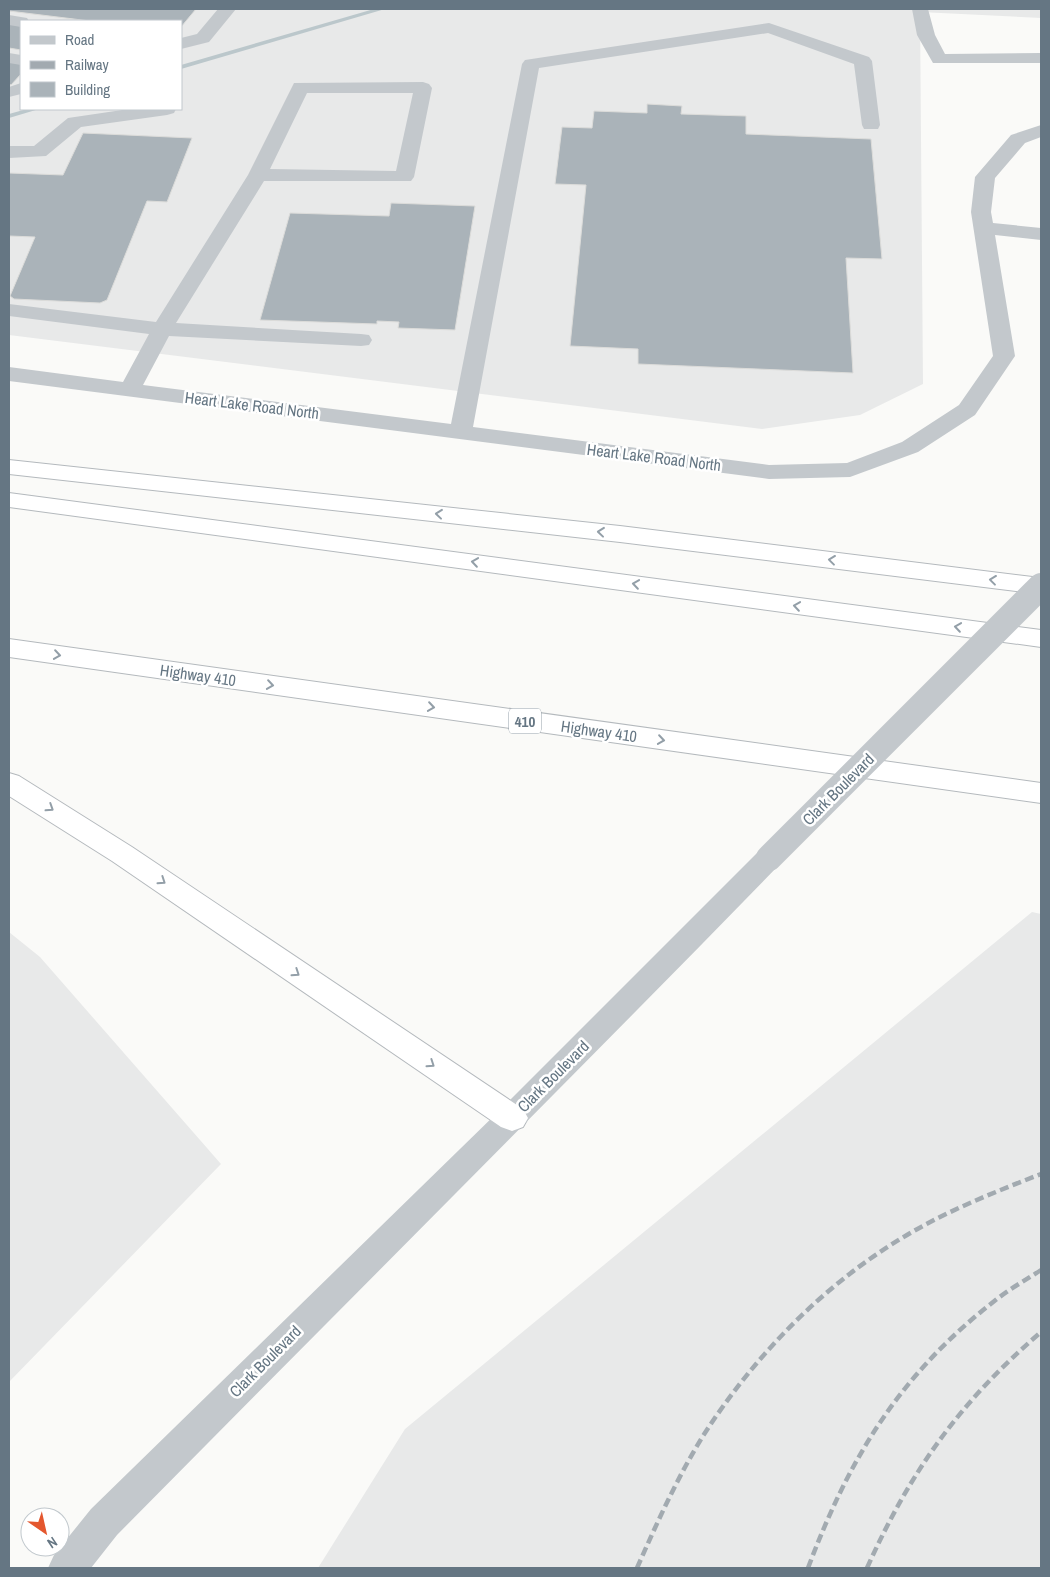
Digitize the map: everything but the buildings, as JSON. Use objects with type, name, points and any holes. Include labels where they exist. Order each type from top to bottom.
[{"type":"highway","points":[[9,467],[620,534],[1041,586]]},
{"type":"highway","points":[[9,500],[1041,638]]},
{"type":"highway","name":"Highway 410","points":[[9,648],[1041,793]]},
{"type":"highway","points":[[9,782],[122,854],[512,1118]]},
{"type":"street","points":[[182,43],[203,38],[226,9]]},
{"type":"street","points":[[920,9],[926,35],[940,59],[1041,58]]},
{"type":"street","points":[[460,432],[531,64],[769,28],[863,61],[871,126]]},
{"type":"street","points":[[130,389],[162,329],[258,175],[300,87],[423,88],[404,177],[258,175]]},
{"type":"street","points":[[9,152],[39,152],[75,122],[160,110]]},
{"type":"street","name":"Heart Lake Road North","points":[[9,374],[769,472],[850,470],[910,447],[966,410],[1004,356],[981,212],[985,177],[1018,139],[1041,131]]},
{"type":"street","points":[[984,228],[1041,234]]},
{"type":"street","points":[[9,310],[162,329],[361,340]]},
{"type":"street","name":"Clark Boulevard","points":[[67,1568],[111,1515],[353,1273],[512,1118],[1041,586]]},
{"type":"shaded area","points":[[9,9],[1041,9],[1041,18],[920,12],[923,384],[860,415],[762,429],[9,335]]},
{"type":"shaded area","points":[[1032,912],[1041,914],[1041,1568],[318,1568],[405,1429]]},
{"type":"shaded area","points":[[9,932],[40,957],[221,1164],[9,1382]]},
{"type":"waterway","points":[[182,67],[381,9]]},
{"type":"waterway","points":[[9,116],[31,110]]},
{"type":"railway","points":[[637,1568],[676,1484],[703,1436],[745,1378],[793,1324],[848,1275],[907,1235],[956,1209],[1041,1174]]},
{"type":"railway","points":[[808,1568],[824,1527],[861,1453],[882,1419],[906,1387],[933,1356],[963,1327],[1002,1295],[1041,1270]]},
{"type":"railway","points":[[867,1568],[901,1500],[940,1440],[986,1385],[1041,1332]]}]
